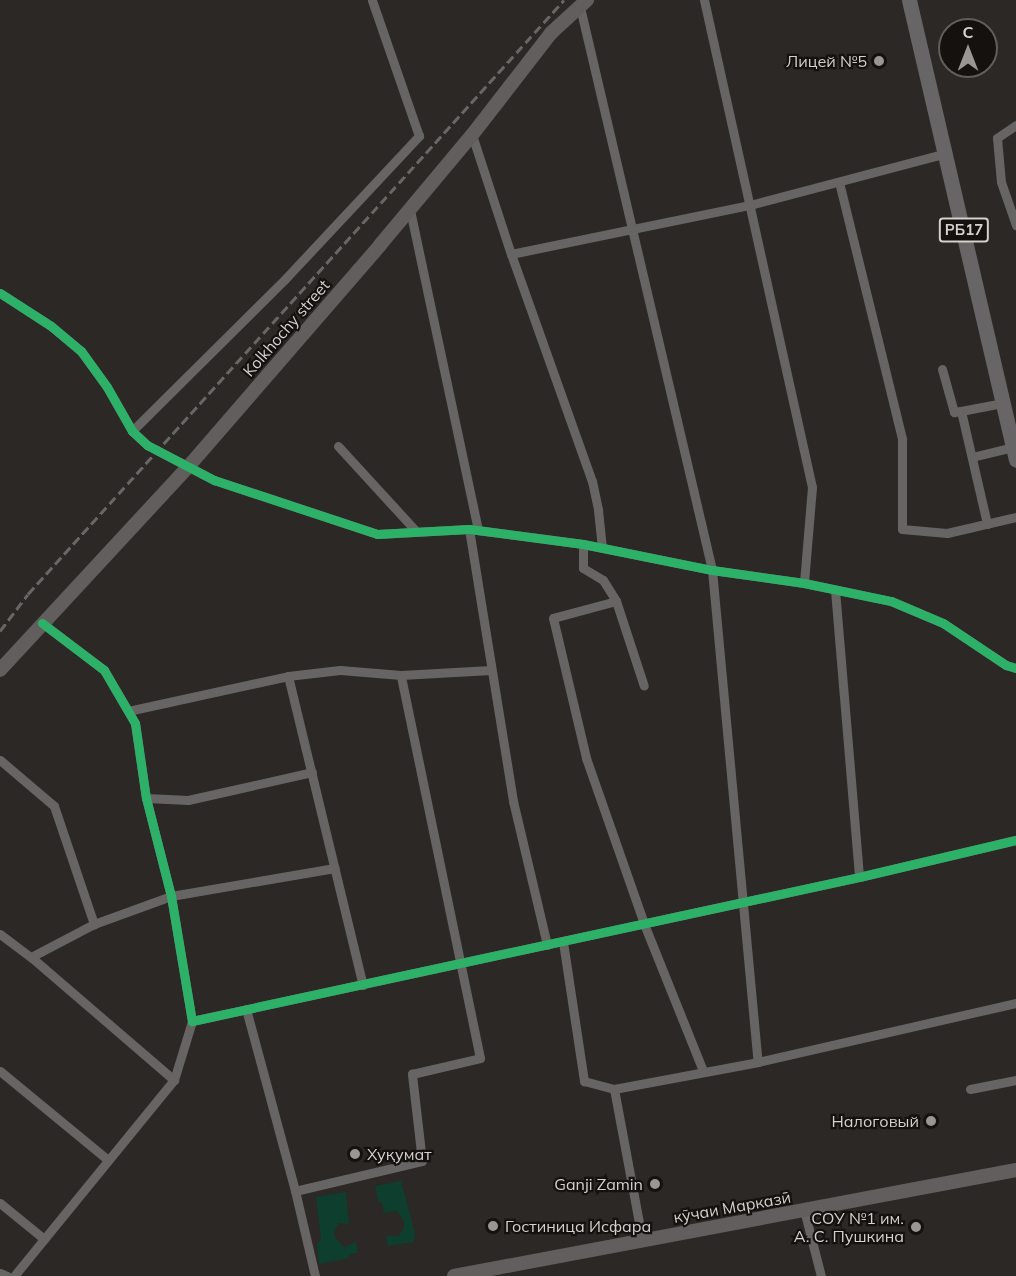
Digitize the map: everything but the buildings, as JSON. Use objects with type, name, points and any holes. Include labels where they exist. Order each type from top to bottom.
[{"type":"main road","name":"РБ17","points":[[909,0],[1015,454]]},
{"type":"main road","name":"Kolkhochy street","points":[[0,669],[188,467],[410,210],[551,33],[584,4]]},
{"type":"main road","name":"кӯчаи Марказӣ","points":[[454,1276],[519,1270],[642,1239],[1016,1170]]},
{"type":"street","points":[[132,431],[286,278],[419,136],[372,0]]},
{"type":"street","points":[[704,0],[812,487],[804,583]]},
{"type":"street","points":[[584,4],[631,230],[712,570],[741,902],[758,1062]]},
{"type":"street","points":[[1016,125],[997,138],[1001,182],[1016,225]]},
{"type":"street","points":[[472,135],[510,254],[592,481],[602,548]]},
{"type":"street","points":[[510,254],[750,205],[946,153]]},
{"type":"street","points":[[839,182],[902,439],[902,529],[946,533],[1016,517]]},
{"type":"street","points":[[410,210],[474,530],[491,670],[513,801],[547,945]]},
{"type":"street","points":[[0,293],[51,326],[81,351],[107,387],[132,431],[147,445],[214,480],[377,534],[474,530],[583,544],[712,570],[804,583],[891,601],[933,619],[1006,665],[1016,668]]},
{"type":"street","points":[[942,369],[954,412],[1003,403]]},
{"type":"street","points":[[962,411],[987,524]]},
{"type":"street","points":[[338,446],[416,531]]},
{"type":"street","points":[[972,457],[1015,454]]},
{"type":"street","points":[[583,544],[583,568],[603,580],[616,601],[644,686]]},
{"type":"street","points":[[835,590],[860,877]]},
{"type":"street","points":[[616,601],[553,618],[586,758],[644,924],[703,1071]]},
{"type":"street","points":[[14,1276],[174,1080],[192,1021],[171,896],[146,798],[135,723],[104,670],[42,623]]},
{"type":"street","points":[[128,711],[288,676],[340,670],[401,675],[491,670]]},
{"type":"street","points":[[295,1191],[422,1161],[412,1074],[480,1058],[401,675]]},
{"type":"street","points":[[288,676],[363,985]]},
{"type":"street","points":[[0,760],[54,806],[94,924]]},
{"type":"street","points":[[146,798],[188,801],[312,772]]},
{"type":"street","points":[[192,1021],[860,877],[1016,840]]},
{"type":"street","points":[[31,957],[94,924],[171,896],[335,868]]},
{"type":"street","points":[[0,934],[31,957],[174,1080]]},
{"type":"street","points":[[563,942],[584,1081],[614,1089],[758,1062],[1016,1003]]},
{"type":"street","points":[[246,1009],[295,1191],[315,1276]]},
{"type":"street","points":[[0,1071],[108,1161]]},
{"type":"street","points":[[970,1089],[1016,1080]]},
{"type":"street","points":[[614,1089],[642,1239]]},
{"type":"street","points":[[0,1203],[44,1239]]},
{"type":"street","points":[[804,1210],[821,1276]]},
{"type":"street","points":[[0,1273],[7,1276]]},
{"type":"green space","points":[[401,1181],[415,1233],[414,1242],[388,1246],[386,1236],[398,1236],[404,1228],[404,1221],[397,1211],[384,1213],[382,1203],[378,1201],[375,1186]]},
{"type":"green space","points":[[346,1192],[349,1224],[339,1223],[334,1232],[335,1237],[344,1247],[356,1242],[358,1253],[349,1254],[349,1258],[319,1264],[317,1245],[321,1239],[316,1197]]},
{"type":"railway","points":[[0,631],[28,594],[564,0]]},
{"type":"cycle path","points":[[0,293],[51,326],[81,351],[107,387],[132,431],[147,445],[214,480],[377,534],[469,529],[583,544],[712,570],[804,583],[891,601],[943,623],[1006,665],[1016,668]]},
{"type":"cycle path","points":[[42,623],[104,670],[135,723],[146,798],[171,896],[192,1021],[859,877],[1016,840]]},
{"type":"place","name":"Лицей №5","points":[[879,61]]},
{"type":"place","name":"Налоговый","points":[[931,1121]]},
{"type":"place","name":"Хуқумат","points":[[355,1154]]},
{"type":"place","name":"Ganji Zamin","points":[[655,1184]]},
{"type":"place","name":"Гостиница Исфара","points":[[493,1226]]},
{"type":"place","name":"СОУ №1 им. А. С. Пушкина","points":[[916,1227]]}]
